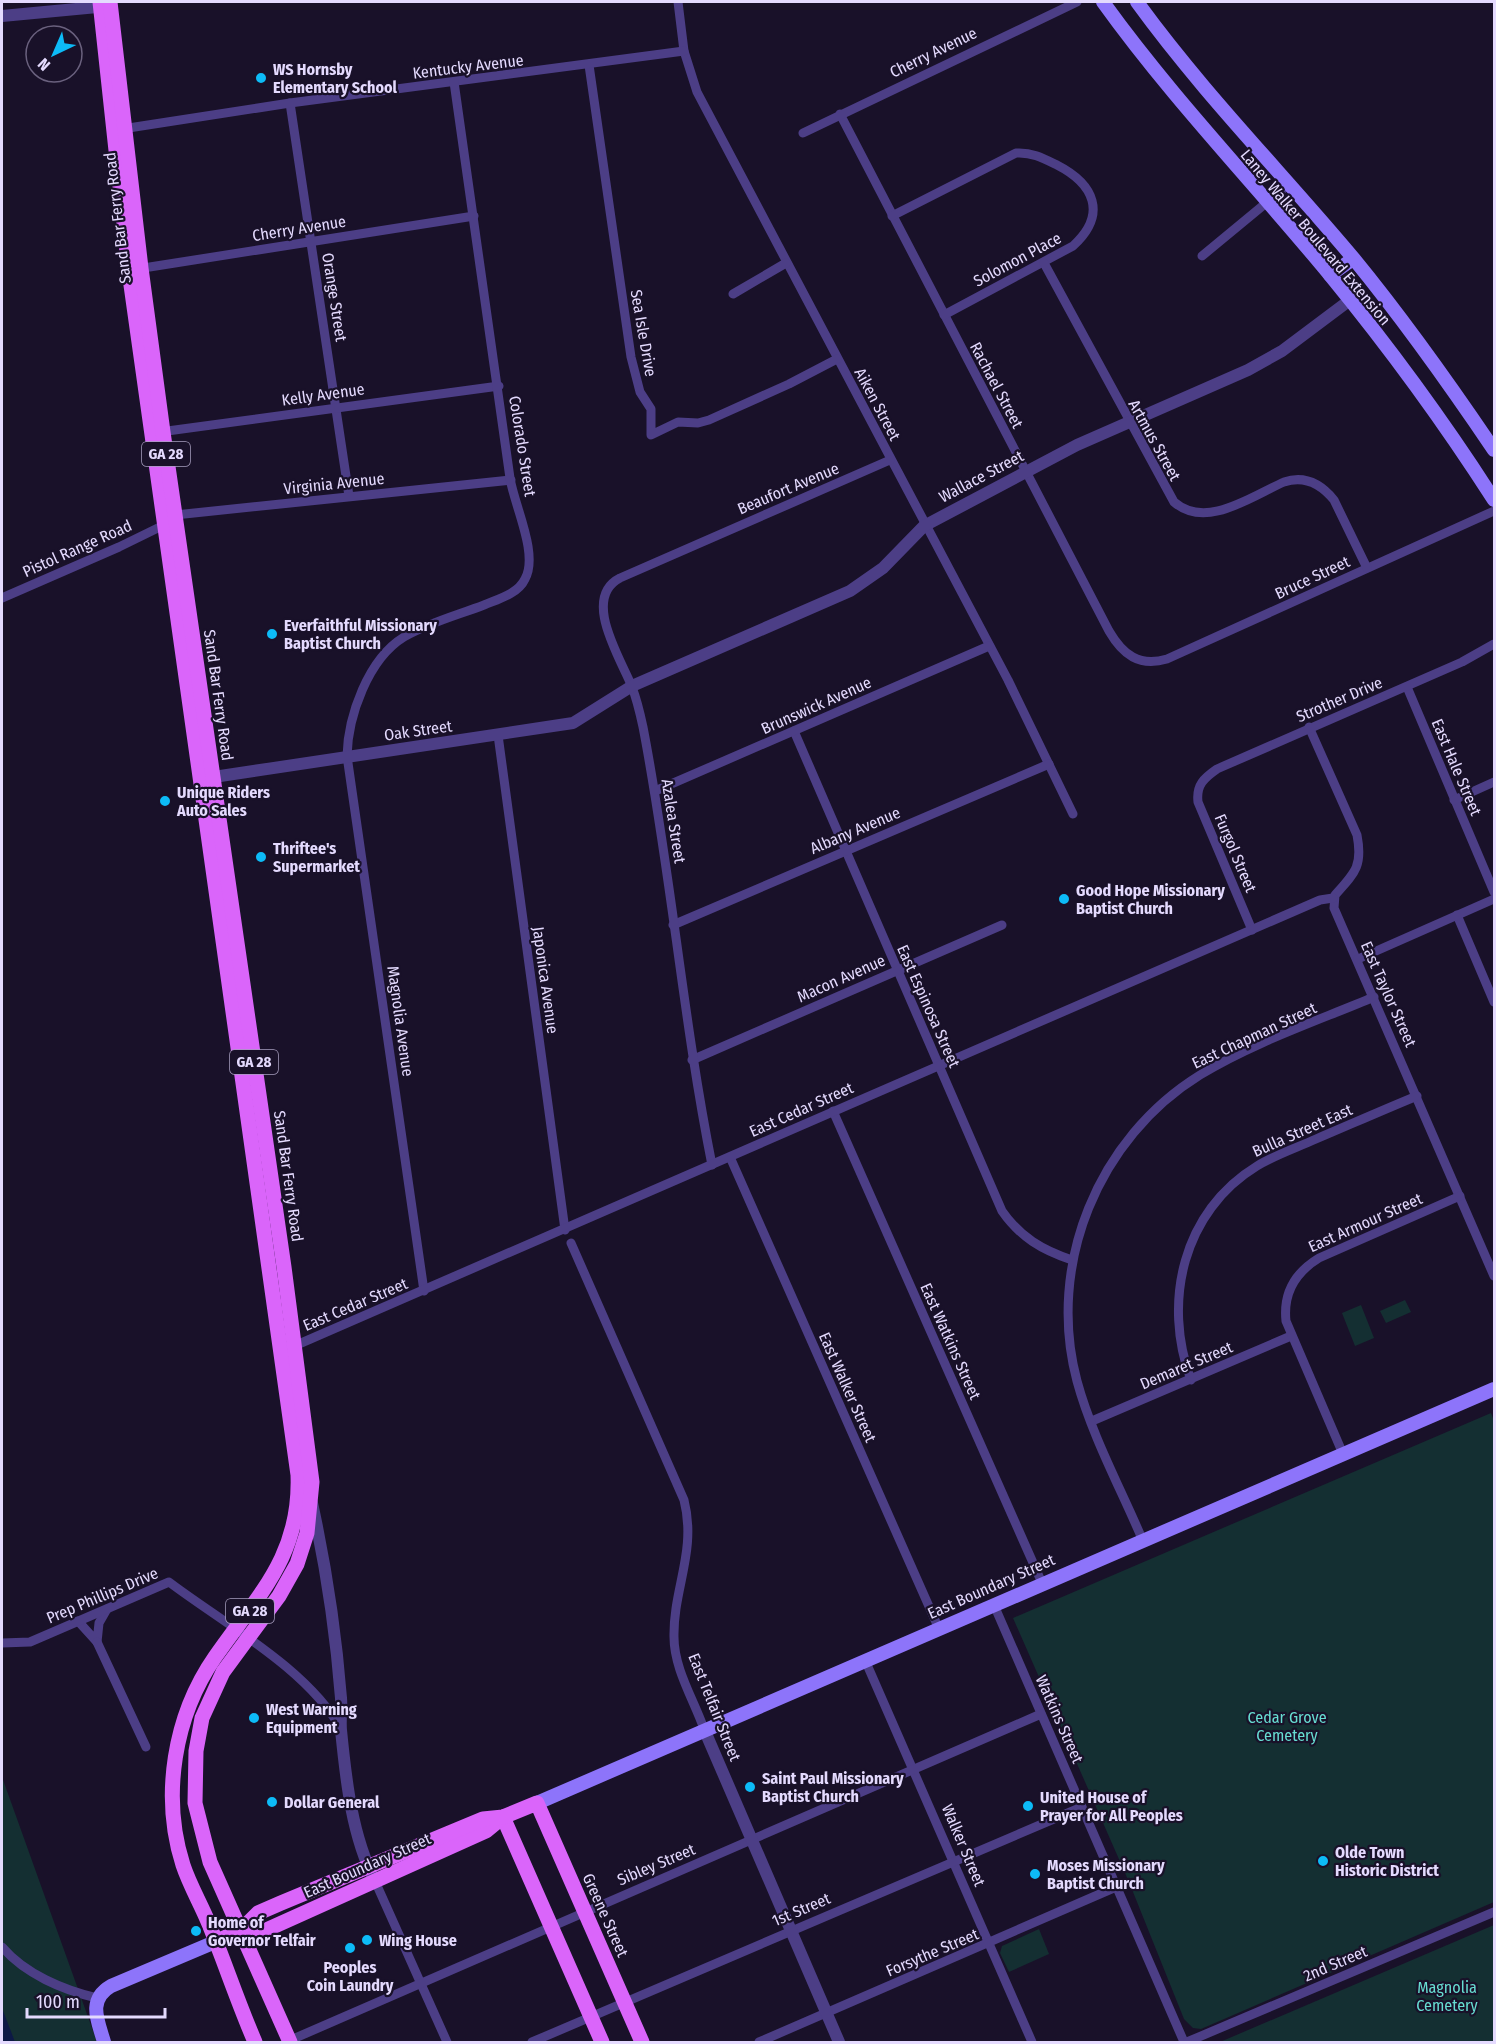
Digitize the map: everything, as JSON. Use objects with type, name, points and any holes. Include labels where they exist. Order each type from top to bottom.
[{"type":"main road","name":"Laney Walker Boulevard Extension","points":[[1103,2],[1166,83],[1350,300],[1489,479],[1494,500]]},
{"type":"main road","name":"Laney Walker Boulevard Extension","points":[[1137,2],[1196,76],[1353,259],[1423,348],[1494,450]]},
{"type":"main road","name":"Sand Bar Ferry Road","points":[[105,4],[135,270],[157,433],[288,1349],[310,1464],[312,1499]]},
{"type":"main road","points":[[1330,275],[1353,259]]},
{"type":"main road","name":"Sand Bar Ferry Road","points":[[241,1634],[290,1542],[299,1493],[288,1349]]},
{"type":"main road","name":"East Boundary Street","points":[[97,1998],[111,1986],[241,1930],[266,1930],[371,1874],[486,1831],[503,1817],[1494,1389]]},
{"type":"main road","name":"GA 28","points":[[255,2043],[179,1852],[174,1818],[174,1767],[181,1729],[197,1686],[241,1634],[279,1596],[297,1564],[307,1533],[312,1499]]},
{"type":"main road","name":"GA 28","points":[[241,1634],[208,1702],[198,1737],[195,1803],[210,1862],[287,2042]]},
{"type":"main road","name":"Greene Street","points":[[537,1803],[642,2043]]},
{"type":"main road","points":[[503,1817],[602,2043]]},
{"type":"main road","points":[[97,1998],[96,2012],[104,2043]]},
{"type":"street","name":"Aiken Street","points":[[678,2],[684,51],[697,92],[989,646],[1072,814]]},
{"type":"street","name":"Cherry Avenue","points":[[803,133],[1077,2]]},
{"type":"street","points":[[2,16],[105,4]]},
{"type":"street","name":"Kentucky Avenue","points":[[119,130],[290,104],[684,51]]},
{"type":"street","name":"Sea Isle Drive","points":[[589,65],[631,357],[640,392],[651,409],[651,435],[678,422],[698,423],[709,420],[789,384],[837,359]]},
{"type":"street","name":"Colorado Street","points":[[347,756],[350,732],[368,680],[394,644],[418,630],[502,597],[524,582],[528,572],[529,551],[511,480],[454,82]]},
{"type":"street","name":"Orange Street","points":[[290,104],[349,496]]},
{"type":"street","name":"Rachael Street","points":[[840,114],[1115,642],[1127,655],[1139,661]]},
{"type":"street","name":"Solomon Place","points":[[892,216],[1016,153],[1031,153],[1067,170],[1088,189],[1093,201],[1093,216],[1087,231],[1073,246],[944,315]]},
{"type":"street","points":[[1203,256],[1288,184]]},
{"type":"street","name":"Cherry Avenue","points":[[135,270],[474,216]]},
{"type":"street","points":[[733,294],[786,262]]},
{"type":"street","name":"Artmus Street","points":[[1044,263],[1167,493],[1174,502],[1190,513],[1206,515],[1293,479],[1317,484],[1326,491],[1341,512],[1366,568]]},
{"type":"street","name":"Wallace Street","points":[[632,686],[850,591],[883,568],[924,526],[1025,471],[1228,379],[1282,351],[1350,300]]},
{"type":"street","name":"Kelly Avenue","points":[[157,433],[499,386]]},
{"type":"street","name":"Beaufort Avenue","points":[[698,544],[890,460]]},
{"type":"street","name":"Virginia Avenue","points":[[170,520],[349,496],[511,480]]},
{"type":"street","name":"Bruce Street","points":[[1139,661],[1167,659],[1494,511]]},
{"type":"street","name":"Pistol Range Road","points":[[2,598],[170,520]]},
{"type":"street","name":"Azalea Street","points":[[698,544],[620,578],[606,588],[603,596],[605,622],[632,686],[655,791],[692,1060],[712,1165]]},
{"type":"street","name":"Strother Drive","points":[[1198,787],[1217,769],[1309,727],[1407,687],[1462,662],[1494,644]]},
{"type":"street","name":"Brunswick Avenue","points":[[655,791],[989,646]]},
{"type":"street","name":"Oak Street","points":[[206,778],[573,723],[632,686]]},
{"type":"street","name":"East Hale Street","points":[[1407,687],[1494,892]]},
{"type":"street","points":[[1309,727],[1357,835],[1360,852],[1355,872],[1333,898]]},
{"type":"street","name":"East Espinosa Street","points":[[794,731],[1002,1212],[1019,1233],[1028,1240],[1072,1260]]},
{"type":"street","name":"Japonica Avenue","points":[[498,735],[565,1230]]},
{"type":"street","name":"Magnolia Avenue","points":[[347,756],[424,1291]]},
{"type":"street","name":"Albany Avenue","points":[[673,925],[1049,764]]},
{"type":"street","points":[[1454,800],[1494,782]]},
{"type":"street","name":"Furgol Street","points":[[1198,787],[1198,802],[1252,930]]},
{"type":"street","name":"East Cedar Street","points":[[288,1349],[1320,900],[1333,898]]},
{"type":"street","name":"East Taylor Street","points":[[1333,898],[1334,908],[1494,1276]]},
{"type":"street","points":[[1358,959],[1494,899]]},
{"type":"street","points":[[1457,915],[1494,1002]]},
{"type":"street","name":"Macon Avenue","points":[[692,1060],[1002,925]]},
{"type":"street","name":"East Chapman Street","points":[[1143,1541],[1077,1382],[1071,1353],[1069,1303],[1072,1260],[1090,1204],[1107,1169],[1132,1134],[1168,1097],[1222,1063],[1374,997]]},
{"type":"street","name":"Bulla Street East","points":[[1191,1380],[1180,1346],[1178,1293],[1185,1258],[1196,1233],[1211,1209],[1232,1186],[1256,1167],[1417,1096]]},
{"type":"street","name":"East Watkins Street","points":[[833,1111],[1042,1583]]},
{"type":"street","name":"East Walker Street","points":[[730,1157],[939,1629]]},
{"type":"street","name":"East Armour Street","points":[[1342,1454],[1286,1320],[1286,1300],[1293,1282],[1308,1264],[1329,1252],[1460,1196]]},
{"type":"street","name":"East Telfair Street","points":[[571,1242],[684,1500],[689,1534],[675,1624],[674,1645],[680,1669],[839,2043]]},
{"type":"street","name":"Demaret Street","points":[[1092,1421],[1292,1336]]},
{"type":"street","points":[[312,1499],[320,1536],[341,1700],[340,1729],[358,1842],[447,2043]]},
{"type":"street","name":"Prep Phillips Drive","points":[[2,1643],[30,1642],[169,1582],[241,1634],[316,1694],[340,1729]]},
{"type":"street","name":"Watkins Street","points":[[994,1605],[1185,2043]]},
{"type":"street","points":[[97,1642],[99,1623],[108,1608]]},
{"type":"street","points":[[78,1621],[97,1642],[146,1748]]},
{"type":"street","name":"Walker Street","points":[[865,1660],[915,1769],[1032,2043]]},
{"type":"street","name":"Sibley Street","points":[[287,2042],[420,1982],[1041,1714]]},
{"type":"street","name":"1st Street","points":[[532,2043],[625,2005],[953,1860],[1082,1807]]},
{"type":"street","name":"Forsythe Street","points":[[759,2043],[1116,1887]]},
{"type":"street","name":"2nd Street","points":[[1185,2043],[1494,1912]]},
{"type":"street","points":[[2,1947],[20,1964],[41,1976],[73,1992],[97,1998]]},
{"type":"green space","points":[[1405,1300],[1411,1312],[1386,1323],[1380,1311]]},
{"type":"green space","points":[[1361,1305],[1374,1338],[1355,1346],[1342,1313]]},
{"type":"green space","name":"Cedar Grove Cemetery","points":[[1491,1413],[1494,1421],[1494,1902],[1201,2029],[1193,2028],[1184,2019],[1129,1882],[1013,1618]]},
{"type":"green space","points":[[2,1777],[97,2042],[2,2042]]},
{"type":"green space","name":"Magnolia Cemetery","points":[[1494,1925],[1494,2042],[1220,2042]]},
{"type":"green space","points":[[1039,1929],[1049,1954],[1009,1972],[1000,1953],[1002,1946]]},
{"type":"water","points":[[2,2008],[15,2042],[2,2042]]},
{"type":"place","name":"WS Hornsby Elementary School","points":[[261,78]]},
{"type":"place","name":"Everfaithful Missionary Baptist Church","points":[[272,634]]},
{"type":"place","name":"Unique Riders Auto Sales","points":[[165,801]]},
{"type":"place","name":"Thriftee's Supermarket","points":[[261,857]]},
{"type":"place","name":"Good Hope Missionary Baptist Church","points":[[1064,899]]},
{"type":"place","name":"West Warning Equipment","points":[[254,1718]]},
{"type":"place","name":"Saint Paul Missionary Baptist Church","points":[[750,1787]]},
{"type":"place","name":"Dollar General","points":[[272,1802]]},
{"type":"place","name":"United House of Prayer for All Peoples","points":[[1028,1806]]},
{"type":"place","name":"Olde Town Historic District","points":[[1323,1861]]},
{"type":"place","name":"Moses Missionary Baptist Church","points":[[1035,1874]]},
{"type":"place","name":"Home of Governor Telfair","points":[[196,1931]]},
{"type":"place","name":"Wing House","points":[[367,1940]]},
{"type":"place","name":"Peoples Coin Laundry","points":[[350,1948]]}]
